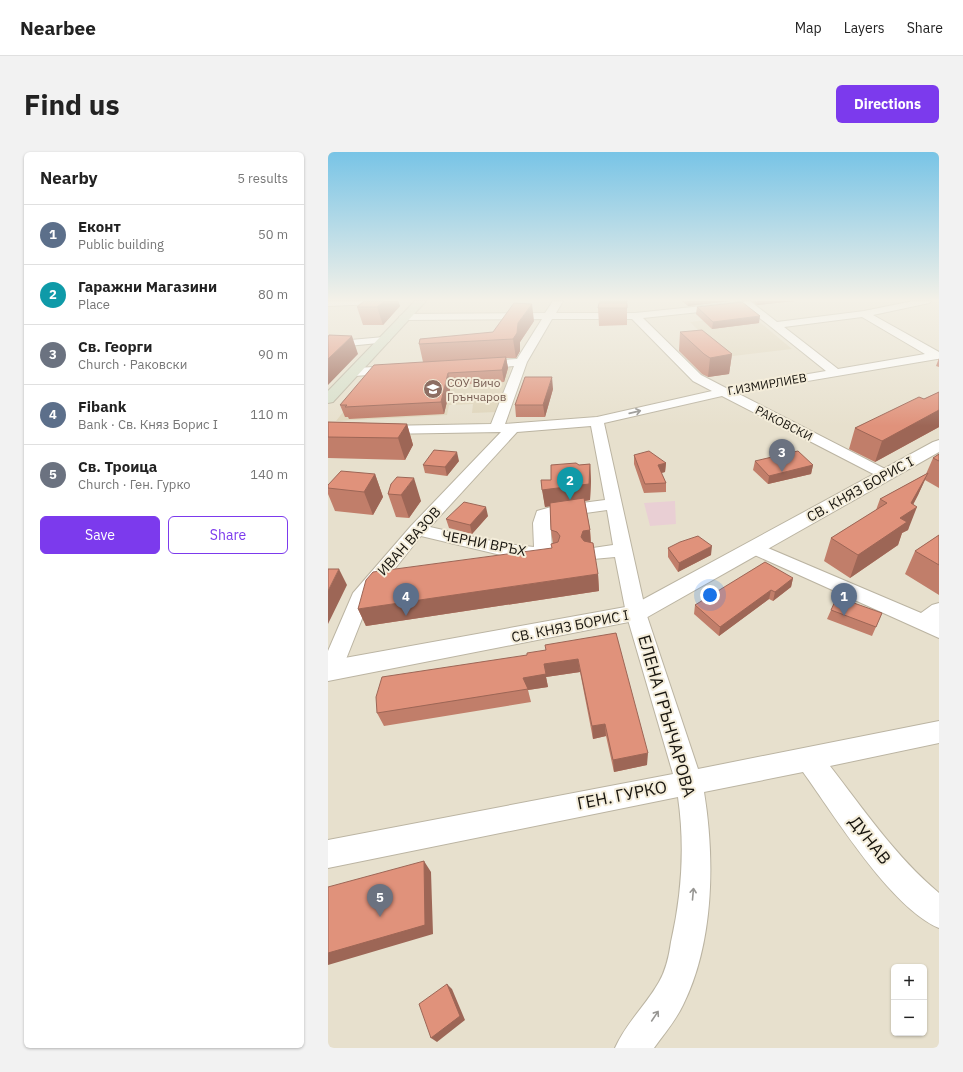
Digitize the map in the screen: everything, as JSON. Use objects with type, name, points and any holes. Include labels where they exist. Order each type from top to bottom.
[{"type":"main road","points":[[328,399],[381,343]]},
{"type":"street","points":[[328,345],[352,343]]},
{"type":"street","name":"ИВАН ВАЗОВ","points":[[330,671],[360,598],[417,530],[447,500],[505,428],[521,362],[532,343]]},
{"type":"street","name":"РАКОВСКИ","points":[[662,343],[697,378],[885,475]]},
{"type":"street","points":[[797,343],[834,372]]},
{"type":"street","points":[[915,343],[938,356]]},
{"type":"street","name":"Г.ИЗМИРЛИЕВ","points":[[365,431],[505,428],[597,421],[723,392],[834,372],[938,356]]},
{"type":"street","points":[[473,365],[521,362]]},
{"type":"street","points":[[354,372],[409,369]]},
{"type":"street","name":"ЕЛЕНА ГРЪНЧАРОВА","points":[[597,421],[636,613],[689,782],[694,814],[697,858],[691,923],[683,964],[671,994],[633,1048]]},
{"type":"street","name":"СВ. КНЯЗ БОРИС I","points":[[330,671],[636,613],[939,445]]},
{"type":"street","name":"ЧЕРНИ ВРЪХ","points":[[417,530],[505,550],[547,553],[540,520],[543,515],[551,512],[614,504]]},
{"type":"street","points":[[754,548],[931,627],[939,610]]},
{"type":"street","points":[[593,553],[624,550]]},
{"type":"street","name":"ГЕН. ГУРКО","points":[[328,854],[939,732]]},
{"type":"street","name":"ДУНАВ","points":[[808,759],[870,842],[907,886],[939,913]]},
{"type":"shaded area","points":[[711,343],[785,343],[792,349],[725,357]]},
{"type":"shaded area","name":"СОУ Вичо Грънчаров","points":[[511,367],[497,412],[472,413],[473,404],[449,405],[447,415],[336,421],[373,374]]},
{"type":"shaded area","points":[[675,501],[676,524],[650,526],[644,503]]},
{"type":"building","points":[[328,343],[345,343],[328,359]]},
{"type":"building","points":[[419,343],[441,343],[419,344]]},
{"type":"building","points":[[692,343],[718,343],[732,354],[710,358]]},
{"type":"building","points":[[506,357],[502,370],[448,373],[441,402],[345,407],[347,405],[340,405],[374,365]]},
{"type":"building","points":[[525,377],[552,377],[543,405],[515,405]]},
{"type":"building","points":[[939,392],[939,410],[882,441],[855,428],[919,397],[924,399]]},
{"type":"building","points":[[328,422],[407,424],[398,438],[328,437]]},
{"type":"building","points":[[434,450],[457,452],[445,467],[423,465]]},
{"type":"building","points":[[649,451],[666,463],[658,465],[666,483],[645,484],[634,455]]},
{"type":"building","points":[[798,451],[813,465],[769,476],[755,461]]},
{"type":"building","points":[[939,454],[939,461],[933,458]]},
{"type":"building","points":[[576,463],[579,465],[590,464],[589,484],[542,490],[541,480],[551,480],[551,465]]},
{"type":"building","points":[[341,471],[375,474],[364,492],[328,488],[328,485]]},
{"type":"building","points":[[928,473],[911,503],[917,507],[900,518],[907,522],[858,555],[831,538],[887,503],[880,499]]},
{"type":"building","points":[[397,477],[414,478],[401,495],[388,494],[391,484]]},
{"type":"building","points":[[584,498],[590,530],[583,531],[581,537],[584,541],[593,543],[598,574],[358,609],[366,580],[373,572],[552,548],[551,544],[558,542],[560,536],[557,532],[551,530],[550,503]]},
{"type":"building","points":[[464,502],[486,507],[470,525],[446,519]]},
{"type":"building","points":[[939,535],[939,565],[915,551]]},
{"type":"building","points":[[698,536],[712,546],[679,563],[668,548]]},
{"type":"building","points":[[765,562],[793,578],[775,592],[771,590],[720,627],[695,605]]},
{"type":"building","points":[[328,569],[339,569],[328,591]]},
{"type":"building","points":[[837,597],[882,613],[876,627],[831,610]]},
{"type":"building","points":[[616,633],[648,753],[613,760],[605,724],[592,726],[578,659],[544,664],[546,674],[523,678],[528,689],[377,713],[376,697],[382,677],[527,655],[527,653],[546,650],[545,645]]},
{"type":"building","points":[[424,861],[425,925],[328,953],[328,887]]},
{"type":"building","points":[[447,984],[460,1016],[431,1038],[419,1004]]},
{"type":"place","name":"СОУ Вичо Грънчаров","points":[[433,389]]},
{"type":"place","name":"Св. Георги","points":[[782,472]]},
{"type":"place","name":"Гаражни Магазини","points":[[570,500]]},
{"type":"place","name":"Fibank","points":[[406,616]]},
{"type":"place","name":"Еконт","points":[[844,616]]},
{"type":"place","name":"Св. Троица","points":[[380,917]]}]
